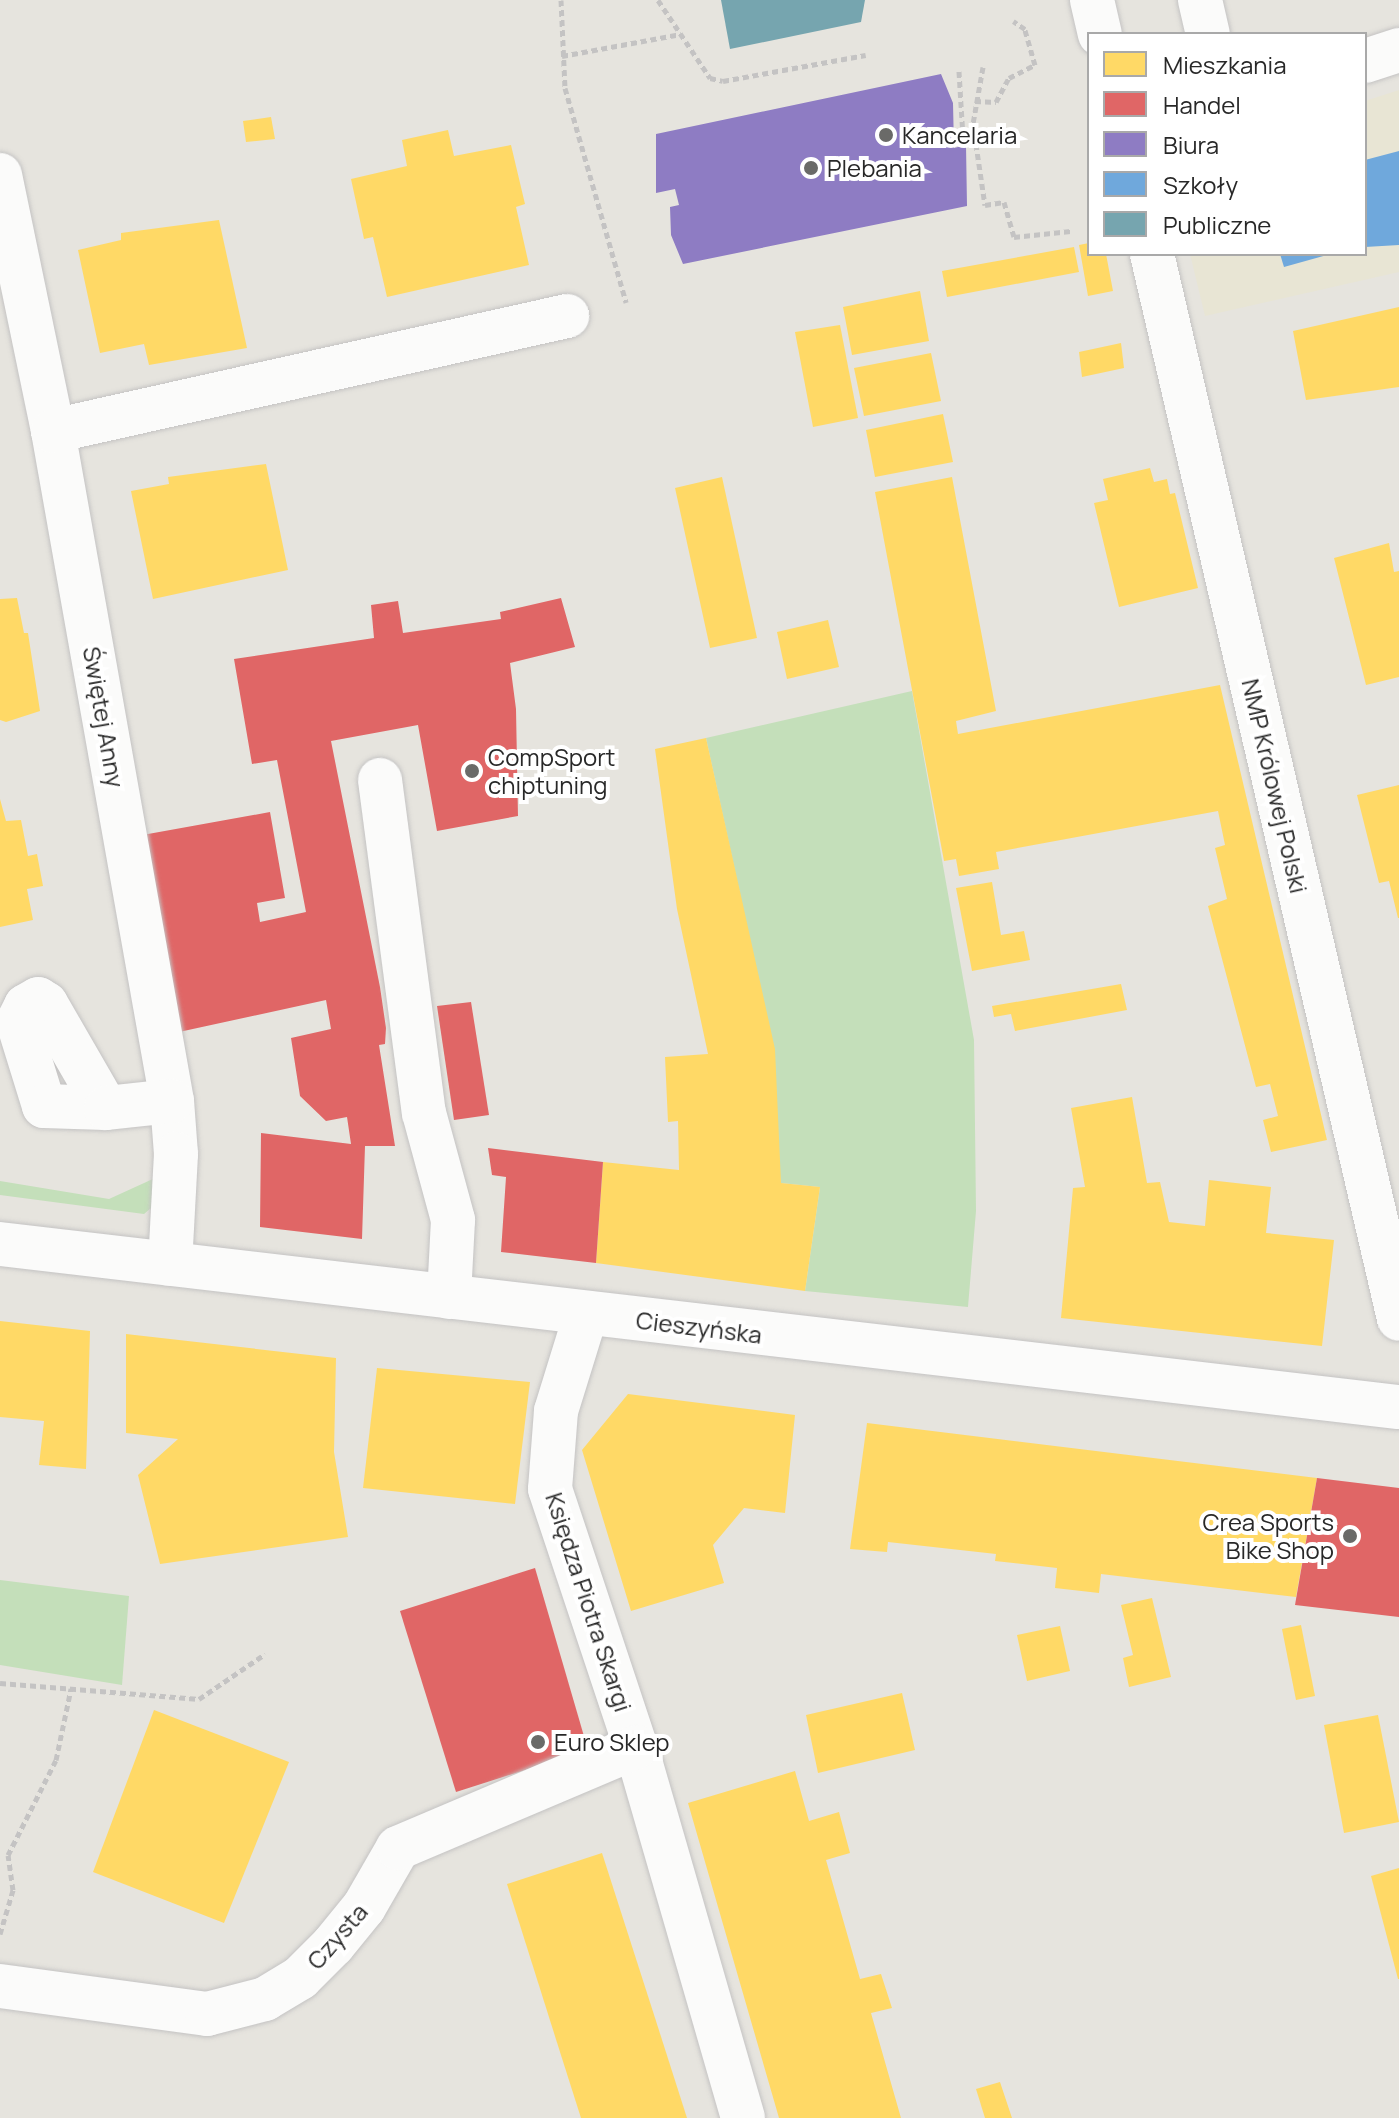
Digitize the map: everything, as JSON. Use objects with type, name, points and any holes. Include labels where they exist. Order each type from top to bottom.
[{"type":"street","points":[[1092,0],[1100,32]]},
{"type":"street","points":[[1200,0],[1208,32]]},
{"type":"street","points":[[1367,60],[1399,50]]},
{"type":"street","name":"Świętej Anny","points":[[0,175],[53,431],[172,1101],[176,1154],[170,1264]]},
{"type":"street","name":"NMP Królowej Polski","points":[[1152,256],[1399,1319]]},
{"type":"street","points":[[53,431],[567,316]]},
{"type":"street","points":[[380,780],[424,1113],[453,1220],[449,1297]]},
{"type":"street","points":[[106,1108],[172,1101]]},
{"type":"street","name":"Cieszyńska","points":[[0,1244],[1399,1407]]},
{"type":"street","name":"Księdza Piotra Skargi","points":[[586,1314],[556,1411],[550,1489],[636,1747],[743,2118]]},
{"type":"street","name":"Czysta","points":[[0,1986],[207,2014],[265,1999],[300,1978],[333,1945],[364,1907],[398,1848],[636,1747]]},
{"type":"path","points":[[561,0],[562,56],[605,242],[626,302]]},
{"type":"path","points":[[658,0],[710,78],[723,81],[866,55]]},
{"type":"path","points":[[975,101],[996,102],[1009,78],[1035,65],[1025,29],[1013,21]]},
{"type":"path","points":[[562,56],[681,34]]},
{"type":"path","points":[[983,67],[975,101],[985,205],[1004,202],[1014,237],[1071,231]]},
{"type":"path","points":[[952,139],[963,137],[959,71]]},
{"type":"path","points":[[0,1683],[199,1699],[265,1654]]},
{"type":"path","points":[[0,1934],[13,1890],[8,1855],[56,1760],[71,1689]]},
{"type":"shaded area","points":[[1399,90],[1399,272],[1205,316],[1190,256],[1367,256],[1367,100]]},
{"type":"green space","points":[[912,691],[974,1040],[976,1211],[968,1307],[805,1291],[820,1187],[781,1183],[740,894],[706,738]]},
{"type":"green space","points":[[155,1178],[151,1208],[144,1214],[0,1195],[0,1181],[109,1199]]},
{"type":"green space","points":[[0,1580],[129,1596],[122,1685],[0,1665]]},
{"type":"building: Mieszkania","points":[[271,117],[275,139],[246,142],[243,121]]},
{"type":"building: Mieszkania","points":[[448,130],[454,156],[511,145],[525,204],[516,207],[529,265],[387,297],[373,237],[364,239],[351,179],[407,166],[402,140]]},
{"type":"building: Mieszkania","points":[[219,220],[247,348],[149,365],[144,344],[100,353],[78,250],[121,240],[121,233]]},
{"type":"building: Mieszkania","points":[[1087,243],[1087,256],[1106,256],[1113,291],[1088,296],[1079,245]]},
{"type":"building: Mieszkania","points":[[1074,247],[1079,272],[947,297],[942,271]]},
{"type":"building: Mieszkania","points":[[920,291],[929,341],[852,355],[843,307]]},
{"type":"building: Mieszkania","points":[[1399,307],[1399,387],[1306,400],[1293,331]]},
{"type":"building: Mieszkania","points":[[840,325],[858,418],[813,427],[795,332]]},
{"type":"building: Mieszkania","points":[[1121,343],[1124,368],[1082,377],[1079,352]]},
{"type":"building: Mieszkania","points":[[931,353],[941,401],[864,416],[854,368]]},
{"type":"building: Mieszkania","points":[[943,414],[953,462],[875,477],[866,430]]},
{"type":"building: Mieszkania","points":[[266,464],[288,570],[153,599],[131,491],[169,484],[168,477]]},
{"type":"building: Mieszkania","points":[[1150,468],[1154,482],[1167,479],[1170,494],[1175,493],[1198,588],[1119,607],[1094,503],[1108,500],[1103,479]]},
{"type":"building: Mieszkania","points":[[722,477],[757,638],[710,648],[675,488]]},
{"type":"building: Mieszkania","points":[[952,477],[996,711],[956,721],[958,734],[1220,685],[1327,1140],[1271,1152],[1263,1120],[1278,1116],[1270,1084],[1256,1087],[1208,906],[1227,899],[1215,848],[1225,845],[1218,811],[996,852],[999,869],[959,876],[956,859],[944,861],[875,492]]},
{"type":"building: Mieszkania","points":[[1389,543],[1394,572],[1399,571],[1399,677],[1366,685],[1334,558]]},
{"type":"building: Mieszkania","points":[[17,598],[24,633],[28,633],[40,711],[6,722],[0,720],[0,599]]},
{"type":"building: Mieszkania","points":[[828,620],[839,667],[787,679],[777,632]]},
{"type":"building: Mieszkania","points":[[706,738],[775,1049],[781,1183],[820,1187],[805,1291],[596,1263],[603,1162],[679,1170],[678,1121],[668,1122],[665,1057],[708,1054],[677,909],[655,749]]},
{"type":"building: Mieszkania","points":[[1399,785],[1398,918],[1389,881],[1379,883],[1357,795]]},
{"type":"building: Mieszkania","points":[[0,799],[6,821],[21,820],[28,856],[37,854],[43,886],[27,889],[33,920],[0,927]]},
{"type":"building: Mieszkania","points":[[992,882],[1001,935],[1024,931],[1030,960],[972,971],[956,888]]},
{"type":"building: Mieszkania","points":[[1121,984],[1127,1010],[1015,1031],[1011,1014],[994,1017],[992,1006]]},
{"type":"building: Mieszkania","points":[[1132,1097],[1147,1183],[1160,1182],[1169,1222],[1205,1226],[1209,1180],[1271,1187],[1266,1233],[1334,1240],[1322,1346],[1061,1318],[1073,1188],[1085,1187],[1071,1108]]},
{"type":"building: Mieszkania","points":[[0,1321],[90,1331],[86,1469],[39,1465],[44,1421],[0,1417]]},
{"type":"building: Mieszkania","points":[[126,1334],[336,1358],[334,1452],[348,1537],[160,1564],[138,1475],[178,1439],[126,1433]]},
{"type":"building: Mieszkania","points":[[377,1368],[530,1382],[515,1504],[363,1488]]},
{"type":"building: Mieszkania","points":[[628,1394],[795,1415],[785,1513],[744,1508],[713,1545],[724,1583],[631,1611],[582,1450]]},
{"type":"building: Mieszkania","points":[[867,1423],[1317,1478],[1296,1597],[1101,1574],[1099,1593],[1055,1588],[1057,1568],[995,1561],[996,1554],[888,1542],[887,1552],[850,1549]]},
{"type":"building: Mieszkania","points":[[1152,1598],[1171,1677],[1129,1687],[1123,1658],[1133,1655],[1121,1605]]},
{"type":"building: Mieszkania","points":[[1301,1625],[1315,1696],[1296,1700],[1282,1629]]},
{"type":"building: Mieszkania","points":[[1060,1626],[1070,1671],[1027,1681],[1017,1635]]},
{"type":"building: Mieszkania","points":[[902,1693],[915,1750],[818,1773],[806,1715]]},
{"type":"building: Mieszkania","points":[[154,1710],[289,1762],[224,1923],[93,1872]]},
{"type":"building: Mieszkania","points":[[1378,1715],[1399,1822],[1344,1833],[1324,1725]]},
{"type":"building: Mieszkania","points":[[795,1771],[809,1821],[839,1812],[850,1853],[826,1860],[860,1979],[881,1974],[892,2008],[871,2013],[901,2118],[779,2118],[688,1803]]},
{"type":"building: Mieszkania","points":[[602,1853],[687,2118],[581,2118],[507,1884]]},
{"type":"building: Mieszkania","points":[[1399,1868],[1399,1979],[1398,1979],[1371,1876]]},
{"type":"building: Mieszkania","points":[[1000,2082],[1012,2118],[985,2118],[976,2089]]},
{"type":"building: Handel","points":[[561,598],[575,647],[510,663],[516,709],[518,816],[437,831],[418,725],[331,741],[380,987],[386,1028],[385,1044],[379,1045],[395,1146],[365,1146],[362,1239],[260,1227],[261,1133],[351,1144],[347,1117],[326,1121],[300,1096],[291,1038],[331,1029],[326,1000],[179,1032],[137,836],[270,812],[285,898],[257,903],[260,922],[306,912],[277,760],[252,764],[234,659],[374,638],[371,605],[398,601],[403,633],[501,619],[500,612]]},
{"type":"building: Handel","points":[[471,1002],[489,1115],[454,1120],[437,1006]]},
{"type":"building: Handel","points":[[488,1148],[603,1162],[596,1263],[501,1252],[506,1177],[492,1175]]},
{"type":"building: Handel","points":[[1317,1478],[1399,1488],[1399,1617],[1295,1605]]},
{"type":"building: Handel","points":[[535,1568],[588,1750],[456,1792],[400,1611]]},
{"type":"building: Biura","name":"Plebania","points":[[941,74],[953,103],[954,148],[966,145],[967,206],[683,264],[671,235],[670,207],[679,205],[675,189],[656,193],[656,134]]},
{"type":"building: Szkoły","points":[[1399,151],[1399,245],[1367,247],[1367,159]]},
{"type":"building: Szkoły","points":[[1281,256],[1323,256],[1284,267]]},
{"type":"building: Publiczne","points":[[721,0],[865,0],[861,22],[730,49]]},
{"type":"place","name":"Kancelaria","points":[[886,135]]},
{"type":"place","name":"Plebania","points":[[811,168]]},
{"type":"place","name":"CompSport chiptuning","points":[[472,771]]},
{"type":"place","name":"Crea Sports Bike Shop","points":[[1350,1536]]},
{"type":"place","name":"Euro Sklep","points":[[538,1742]]}]
